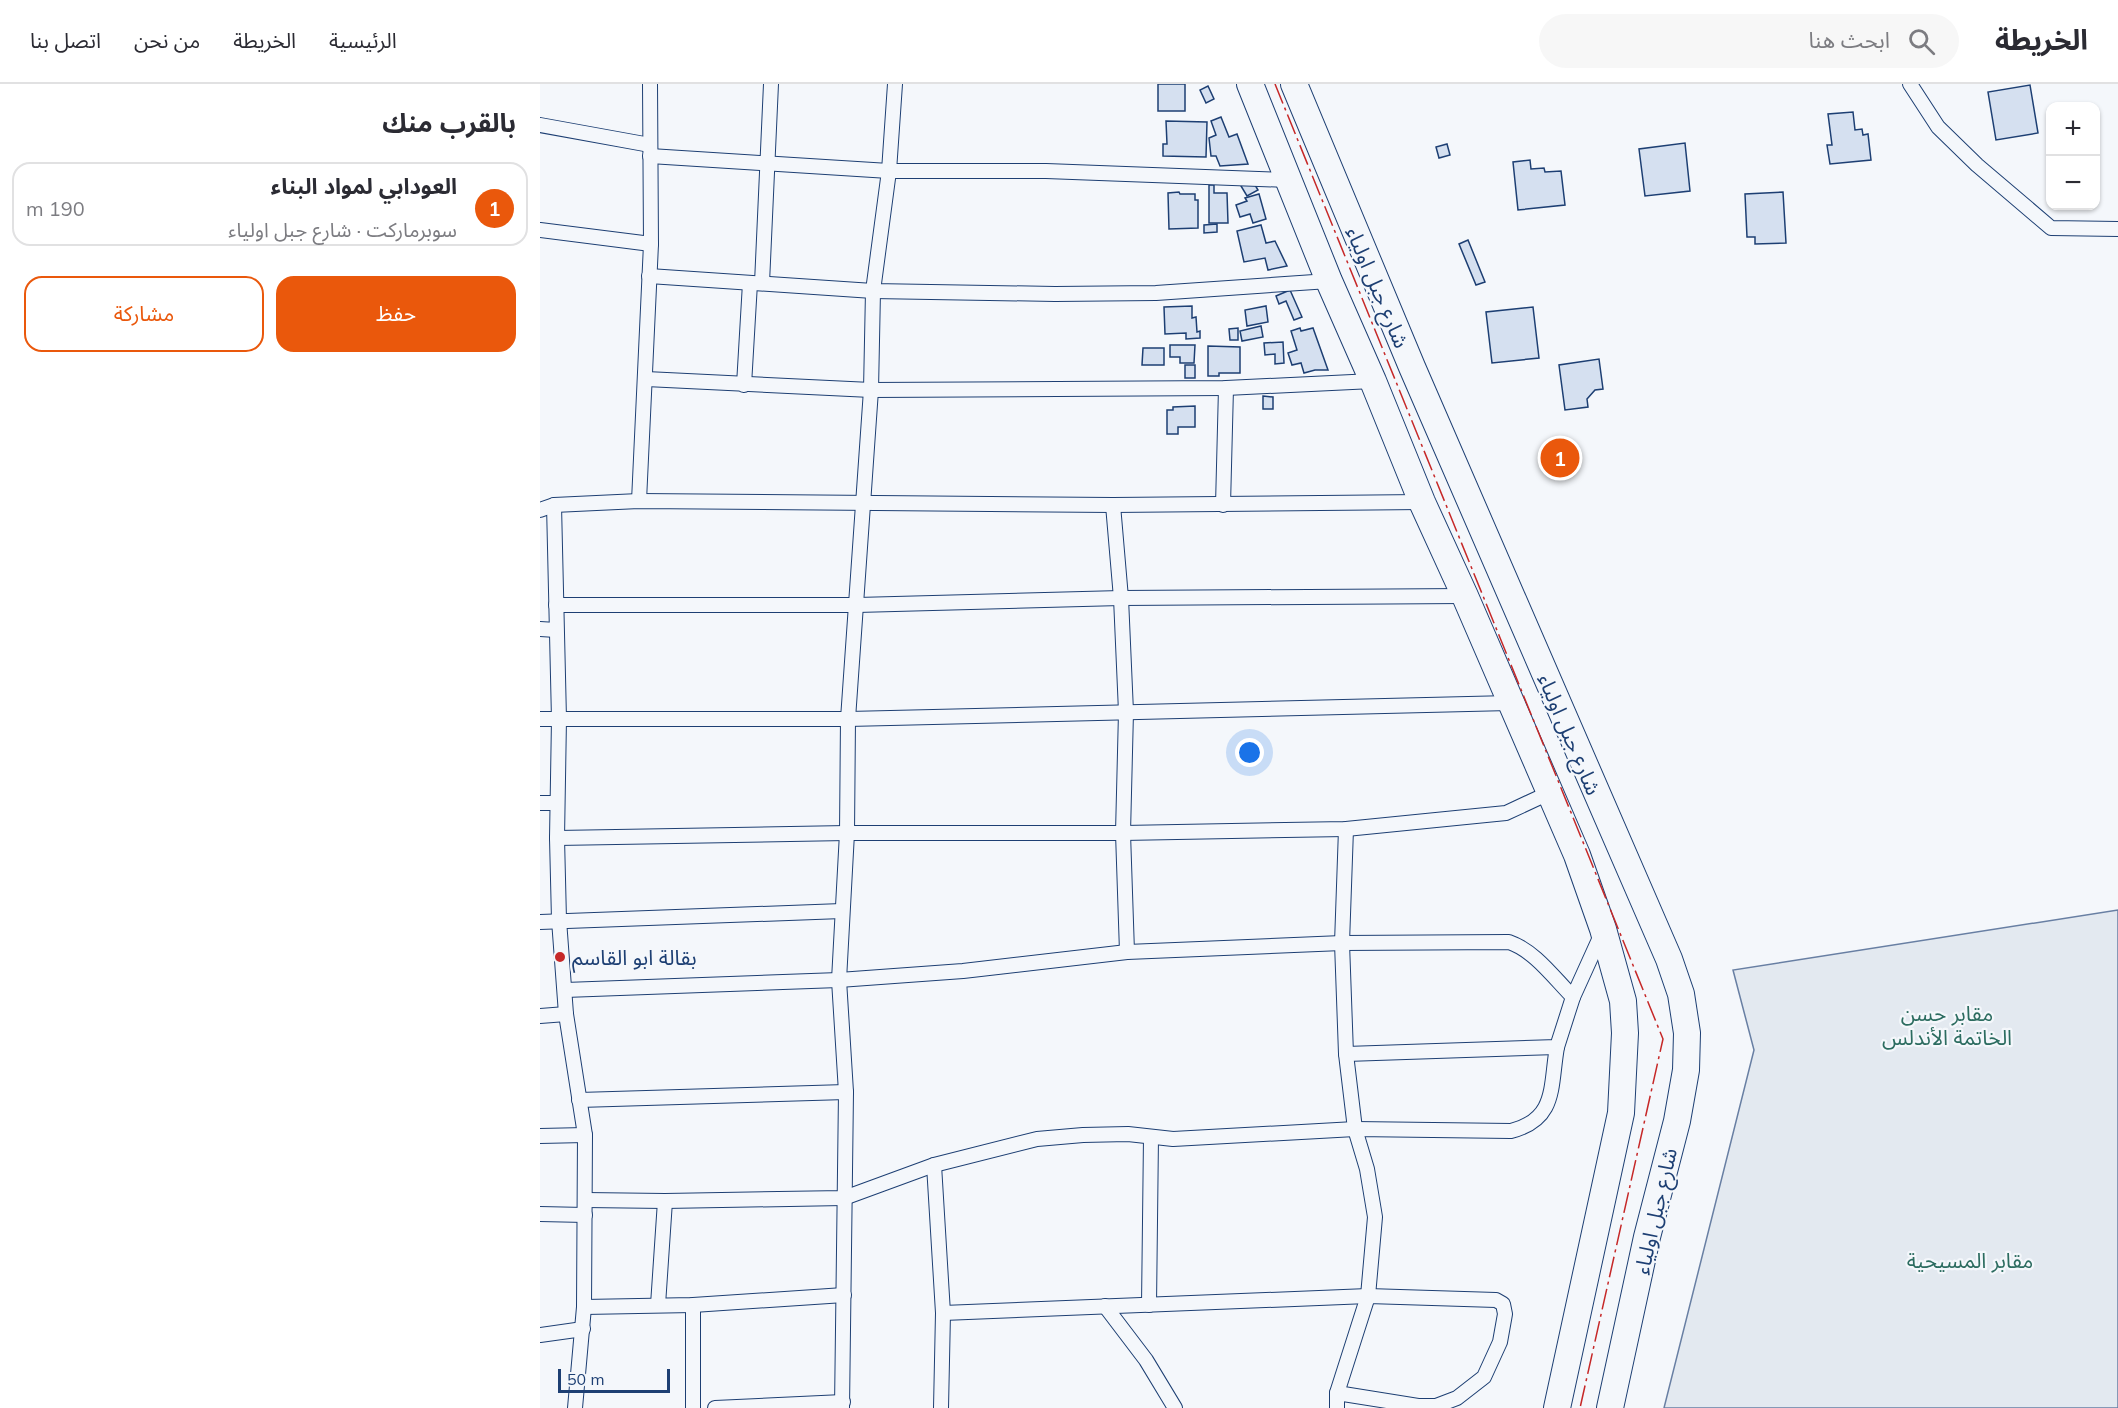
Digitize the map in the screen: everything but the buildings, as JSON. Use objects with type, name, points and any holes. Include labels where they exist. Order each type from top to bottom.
[{"type":"highway","name":"شارع جبل اولياء","points":[[1250,84],[1329,281],[1422,502],[1577,855],[1603,929],[1623,1001],[1621,1113],[1557,1408]]},
{"type":"highway","name":"شارع جبل اولياء","points":[[1294,84],[1412,367],[1669,959],[1681,994],[1687,1033],[1686,1070],[1677,1121],[1647,1237],[1633,1311],[1610,1408]]},
{"type":"street","points":[[639,501],[651,244],[650,84]]},
{"type":"street","points":[[744,385],[756,283],[771,84]]},
{"type":"street","points":[[716,1408],[843,1405],[846,1092],[839,980],[847,833],[848,719],[864,502],[873,291],[889,171],[895,84]]},
{"type":"street","points":[[1910,84],[1938,127],[1977,165],[2051,228],[2118,229]]},
{"type":"street","points":[[540,125],[650,151],[766,165],[889,171],[1046,171],[1288,180]]},
{"type":"street","points":[[540,230],[651,244]]},
{"type":"street","points":[[649,276],[873,291],[1156,293],[1329,281]]},
{"type":"street","points":[[646,379],[870,390],[1226,388],[1373,381]]},
{"type":"street","points":[[1223,505],[1226,388]]},
{"type":"street","points":[[540,510],[554,505],[639,501],[1113,505],[1422,502]]},
{"type":"street","points":[[554,505],[559,920],[566,1014],[585,1135],[584,1307],[575,1408]]},
{"type":"street","points":[[1113,505],[1121,598],[1126,712],[1123,833],[1127,952]]},
{"type":"street","points":[[556,605],[857,605],[1121,598],[1465,596]]},
{"type":"street","points":[[540,629],[556,630]]},
{"type":"street","points":[[540,719],[848,719],[1509,703]]},
{"type":"street","points":[[557,838],[847,833],[1123,833],[1347,828],[1506,813],[1549,793]]},
{"type":"street","points":[[540,803],[557,802]]},
{"type":"street","points":[[1337,1408],[1337,1394],[1368,1296],[1375,1217],[1367,1169],[1355,1129],[1346,1054],[1342,943],[1347,828]]},
{"type":"street","points":[[540,922],[842,911]]},
{"type":"street","points":[[585,1200],[844,1198],[934,1165],[1037,1139],[1128,1134],[1173,1139],[1355,1129],[1511,1131],[1524,1127],[1539,1118],[1547,1106],[1557,1047],[1573,997],[1603,929]]},
{"type":"street","points":[[565,990],[839,980],[963,971],[1127,952],[1342,943],[1509,942],[1521,946],[1573,997]]},
{"type":"street","points":[[540,1016],[566,1014]]},
{"type":"street","points":[[1346,1054],[1557,1047]]},
{"type":"street","points":[[579,1100],[846,1092]]},
{"type":"street","points":[[540,1136],[585,1135]]},
{"type":"street","points":[[1149,1305],[1151,1137]]},
{"type":"street","points":[[934,1165],[943,1312],[941,1408]]},
{"type":"street","points":[[658,1305],[665,1201]]},
{"type":"street","points":[[540,1214],[585,1215]]},
{"type":"street","points":[[584,1307],[693,1305],[844,1295]]},
{"type":"street","points":[[943,1312],[1368,1296],[1496,1300],[1503,1304],[1505,1314],[1500,1342],[1484,1377],[1457,1398],[1436,1406],[1418,1406],[1337,1394]]},
{"type":"street","points":[[693,1305],[693,1408]]},
{"type":"street","points":[[1106,1306],[1146,1360],[1175,1408]]},
{"type":"street","points":[[540,1335],[583,1329]]},
{"type":"green space","points":[[2118,910],[2118,1408],[1664,1408],[1754,1050],[1733,970]]},
{"type":"power","points":[[1275,84],[1663,1039],[1580,1408]]},
{"type":"place","name":"العودابي لمواد البناء","points":[[1560,458]]},
{"type":"place","name":"بقالة ابو القاسم","points":[[560,957]]},
{"type":"park label","name":"مقابر حسن الخاتمة الأندلس","points":[[1947,1025]]},
{"type":"park label","name":"مقابر المسيحية","points":[[1970,1260]]}]
